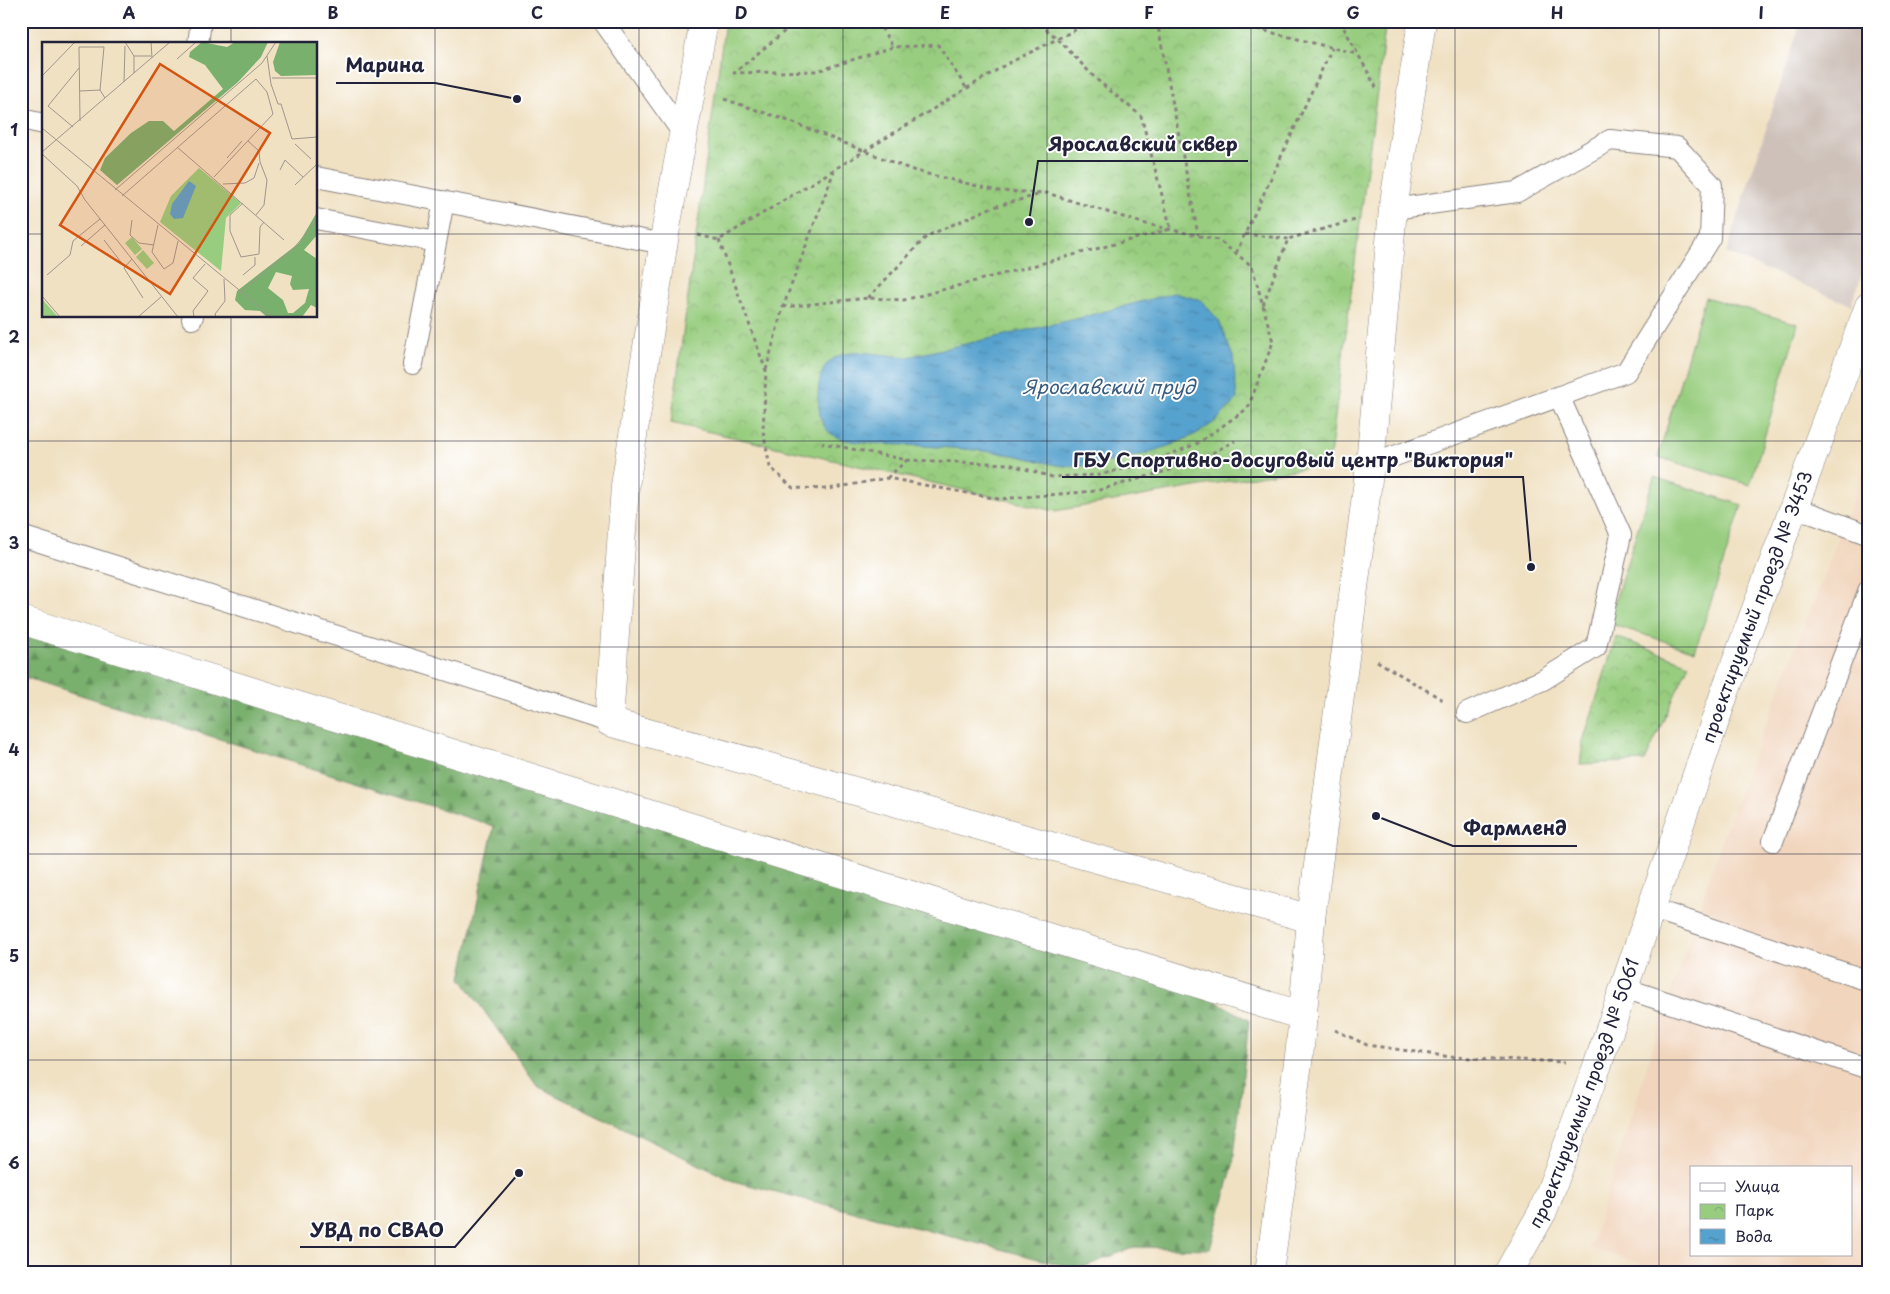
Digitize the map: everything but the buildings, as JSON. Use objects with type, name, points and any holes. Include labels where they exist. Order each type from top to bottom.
[{"type":"street","points":[[704,21],[665,236],[625,486],[609,722],[1311,919]]},
{"type":"street","points":[[1269,1273],[1303,1016],[1311,919],[1370,465],[1393,209],[1422,21]]},
{"type":"street","name":"проектируемый проезд № 3453","points":[[1650,908],[1725,692],[1869,306]]},
{"type":"street","points":[[21,620],[1303,1016]]},
{"type":"street","name":"проектируемый проезд № 5061","points":[[1508,1273],[1543,1212],[1598,1064],[1650,908]]},
{"type":"lane","points":[[198,42],[201,21]]},
{"type":"lane","points":[[603,21],[684,135]]},
{"type":"lane","points":[[21,120],[42,124]]},
{"type":"lane","points":[[1370,465],[1626,372],[1710,238],[1712,185],[1677,146],[1610,140],[1517,192],[1393,209]]},
{"type":"lane","points":[[318,176],[444,201],[665,236]]},
{"type":"lane","points":[[413,364],[444,201]]},
{"type":"lane","points":[[318,219],[436,242]]},
{"type":"lane","points":[[1466,714],[1543,680],[1596,647],[1621,535],[1560,396]]},
{"type":"lane","points":[[1794,507],[1869,535]]},
{"type":"lane","points":[[21,536],[609,722]]},
{"type":"lane","points":[[1773,841],[1869,589]]},
{"type":"lane","points":[[1650,908],[1869,980]]},
{"type":"lane","points":[[1624,988],[1869,1069]]},
{"type":"path","points":[[797,21],[734,73],[817,71],[893,47],[938,46],[967,89]]},
{"type":"path","points":[[877,21],[893,47]]},
{"type":"path","points":[[1036,21],[1058,39],[1096,78],[1142,116],[1171,230]]},
{"type":"path","points":[[665,236],[719,240],[1004,65],[1092,21]]},
{"type":"path","points":[[1157,21],[1198,235]]},
{"type":"path","points":[[1226,21],[1357,54]]},
{"type":"path","points":[[1340,21],[1404,137]]},
{"type":"path","points":[[1236,253],[1332,48]]},
{"type":"path","points":[[692,89],[786,120],[915,171],[998,191],[1047,193],[1142,223],[1218,240],[1252,266],[1272,342],[1248,408],[1198,442],[1152,462],[1098,475],[1052,477],[1009,464],[907,460],[822,443]]},
{"type":"path","points":[[834,171],[782,307],[766,371],[763,431],[770,467],[792,488],[829,489],[887,478],[999,499],[1096,491],[1191,464],[1235,441]]},
{"type":"path","points":[[868,298],[927,236],[990,208],[1047,193]]},
{"type":"path","points":[[1245,234],[1288,239],[1393,209]]},
{"type":"path","points":[[782,307],[868,298],[904,300],[1171,230]]},
{"type":"path","points":[[1263,306],[1288,239]]},
{"type":"path","points":[[719,240],[766,371]]},
{"type":"path","points":[[887,478],[907,460]]},
{"type":"path","points":[[1347,643],[1466,714]]},
{"type":"path","points":[[1303,1016],[1367,1045],[1451,1057],[1598,1064]]},
{"type":"shaded area","points":[[1801,21],[1869,21],[1869,256],[1851,305],[1726,253]]},
{"type":"shaded area","points":[[1869,458],[1869,1273],[1637,1273],[1640,1263],[1590,1248],[1657,1034],[1726,828]]},
{"type":"green space","points":[[725,21],[1386,21],[1329,464],[1055,511],[671,423]]},
{"type":"green space","points":[[1705,297],[1798,324],[1750,485],[1658,457]]},
{"type":"green space","points":[[1654,477],[1742,505],[1695,651],[1608,623]]},
{"type":"green space","points":[[21,631],[1184,983],[1249,1020],[1233,1165],[1210,1249],[1135,1247],[1078,1269],[733,1181],[537,1086],[461,978],[494,826],[21,676]]},
{"type":"green space","points":[[1616,637],[1689,664],[1645,761],[1580,764],[1583,741]]},
{"type":"water","name":"Ярославский пруд","points":[[1174,293],[1201,300],[1219,321],[1233,357],[1237,399],[1216,420],[1200,432],[1165,447],[1144,454],[1103,463],[1084,466],[1062,466],[1020,456],[991,452],[850,441],[833,435],[825,427],[821,418],[818,398],[820,378],[826,365],[836,357],[862,353],[908,357],[1076,319]]},
{"type":"place","name":"Марина","points":[[517,99]]},
{"type":"place","name":"Ярославский сквер","points":[[1029,222]]},
{"type":"place","name":"ГБУ Спортивно-досуговый центр \"Виктория\"","points":[[1531,567]]},
{"type":"place","name":"Фармленд","points":[[1376,816]]},
{"type":"place","name":"УВД по СВАО","points":[[519,1173]]}]
